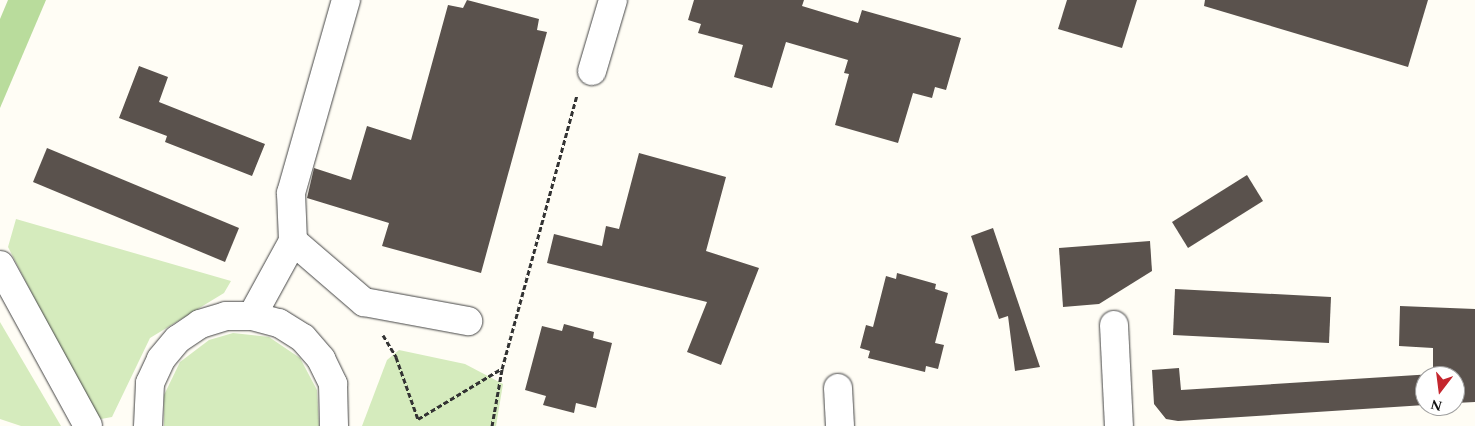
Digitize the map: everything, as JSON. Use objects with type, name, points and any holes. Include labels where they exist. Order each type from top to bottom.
[{"type":"street","points":[[252,316],[293,242],[291,192],[346,0]]},
{"type":"street","points":[[592,71],[613,0]]},
{"type":"street","points":[[293,242],[364,302],[468,321]]},
{"type":"street","points":[[0,264],[88,426]]},
{"type":"street","points":[[148,426],[150,383],[161,359],[178,339],[217,319],[252,316],[279,323],[303,338],[321,359],[333,384],[334,426]]},
{"type":"street","points":[[1114,325],[1119,426]]},
{"type":"street","points":[[838,388],[840,426]]},
{"type":"path","points":[[492,426],[502,369],[573,103],[592,71]]},
{"type":"path","points":[[364,302],[396,357],[418,419],[416,426]]},
{"type":"path","points":[[418,419],[502,369]]},
{"type":"green space","points":[[8,0],[46,0],[0,108],[0,19]]},
{"type":"green space","points":[[16,219],[231,281],[224,293],[150,338],[112,417],[101,419],[91,408],[8,247]]},
{"type":"green space","points":[[0,322],[61,426],[21,426],[0,419]]},
{"type":"green space","points":[[233,333],[269,337],[300,358],[317,390],[319,426],[164,426],[164,395],[180,362],[209,340]]},
{"type":"green space","points":[[399,350],[465,364],[503,384],[496,426],[362,426],[387,360]]},
{"type":"building","points":[[467,0],[539,19],[537,30],[547,32],[481,273],[382,246],[389,223],[307,198],[314,168],[351,180],[367,126],[411,140],[448,5],[463,8]]},
{"type":"building","points":[[694,0],[804,0],[802,6],[858,23],[862,10],[961,38],[946,90],[935,87],[932,98],[913,93],[898,143],[835,125],[849,74],[844,73],[848,60],[786,42],[772,88],[734,77],[743,45],[698,33],[701,24],[688,20]]},
{"type":"building","points":[[1067,0],[1137,0],[1122,48],[1058,29]]},
{"type":"building","points":[[1205,0],[1428,0],[1408,67],[1204,6]]},
{"type":"building","points":[[139,66],[168,77],[159,102],[265,144],[252,176],[165,142],[167,136],[119,118]]},
{"type":"building","points":[[47,148],[239,228],[225,262],[33,182]]},
{"type":"building","points":[[639,153],[726,177],[706,251],[759,268],[721,365],[687,352],[707,302],[547,263],[554,234],[602,246],[606,226],[619,229]]},
{"type":"building","points":[[1247,175],[1263,201],[1188,248],[1172,222]]},
{"type":"building","points":[[993,228],[1040,367],[1015,371],[1008,316],[999,319],[971,236]]},
{"type":"building","points":[[1150,241],[1152,271],[1099,304],[1063,307],[1059,248]]},
{"type":"building","points":[[897,273],[936,284],[935,289],[948,293],[935,343],[944,345],[938,369],[926,366],[925,372],[868,358],[870,351],[860,348],[866,325],[873,327],[886,276],[896,279]]},
{"type":"building","points":[[1175,289],[1331,297],[1329,343],[1173,335]]},
{"type":"building","points":[[1400,306],[1475,309],[1475,402],[1465,402],[1465,366],[1433,366],[1433,348],[1399,346]]},
{"type":"building","points":[[564,324],[594,332],[593,338],[612,343],[596,408],[576,403],[574,413],[543,405],[546,396],[525,390],[542,326],[562,331]]},
{"type":"building","points":[[1179,368],[1181,390],[1415,375],[1415,406],[1178,421],[1166,419],[1154,404],[1152,370]]}]
